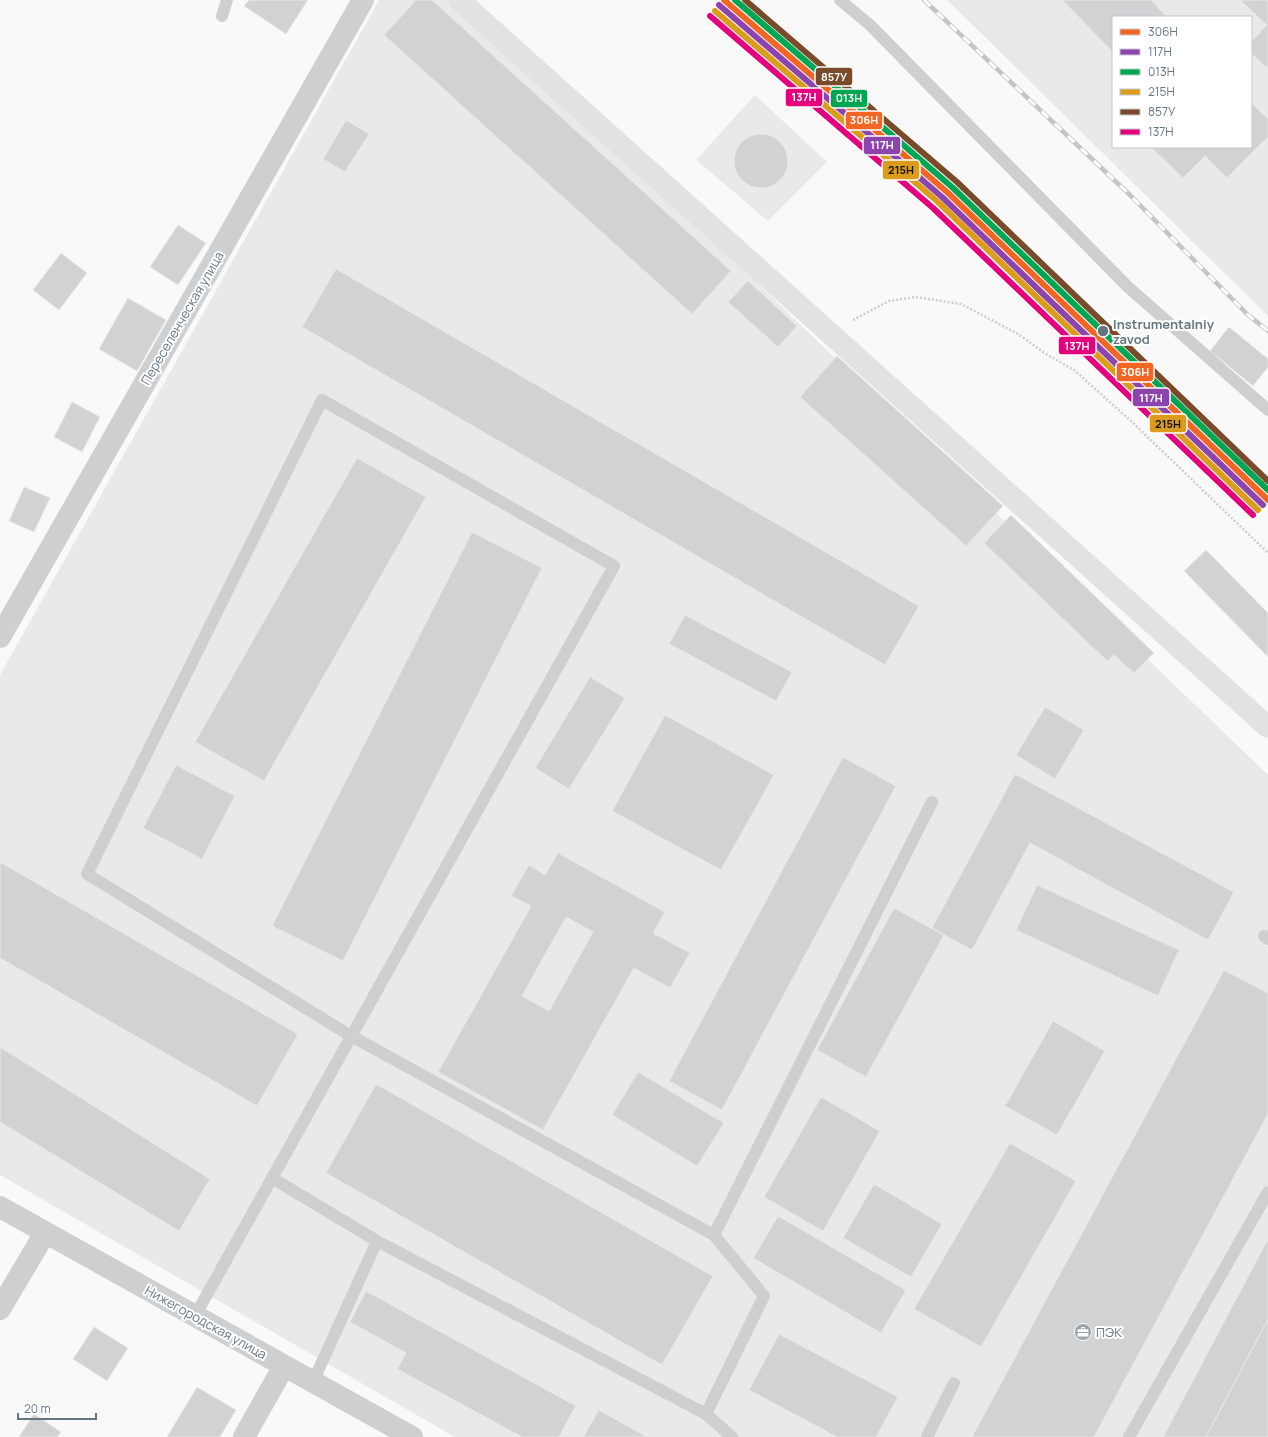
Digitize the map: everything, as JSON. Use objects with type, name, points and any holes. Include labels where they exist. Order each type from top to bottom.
[{"type":"street","name":"Переселенческая улица","points":[[0,637],[363,0]]},
{"type":"street","points":[[459,0],[1268,727]]},
{"type":"street","name":"Нижегородская улица","points":[[0,1207],[412,1437]]},
{"type":"street","points":[[0,1309],[45,1233]]},
{"type":"street","points":[[244,1437],[284,1366]]},
{"type":"lane","points":[[222,16],[227,0]]},
{"type":"lane","points":[[840,0],[870,25],[1128,287],[1268,410]]},
{"type":"lane","points":[[195,1316],[351,1036],[614,566],[322,400],[86,874],[351,1036],[714,1235],[764,1296],[706,1414]]},
{"type":"lane","points":[[714,1235],[932,802]]},
{"type":"lane","points":[[272,1178],[376,1241],[706,1414],[732,1437]]},
{"type":"lane","points":[[1129,1437],[1268,1192]]},
{"type":"lane","points":[[313,1382],[376,1241]]},
{"type":"lane","points":[[927,1437],[954,1383]]},
{"type":"path","points":[[830,332],[889,301],[916,297],[961,304],[1018,334],[1046,354],[1074,370],[1130,420],[1268,553]]},
{"type":"shaded area","points":[[379,0],[463,0],[1268,775],[1268,1437],[455,1437],[0,1175],[0,675]]},
{"type":"shaded area","points":[[947,0],[1268,0],[1268,316],[984,36]]},
{"type":"shaded area","points":[[755,95],[827,162],[768,221],[696,160]]},
{"type":"building","points":[[249,0],[308,0],[286,34],[244,6]]},
{"type":"building","points":[[416,0],[432,0],[731,271],[692,314],[384,35]]},
{"type":"building","points":[[1062,0],[1151,0],[1166,16],[1112,16],[1112,51]]},
{"type":"building","points":[[1240,0],[1268,0],[1268,69],[1252,54],[1252,41],[1267,25]]},
{"type":"building","points":[[1252,103],[1268,119],[1268,137],[1227,178],[1205,156],[1183,178],[1152,148],[1252,148]]},
{"type":"building","points":[[346,120],[369,134],[345,172],[323,159]]},
{"type":"building","points":[[756,134],[766,134],[776,138],[784,146],[788,156],[788,166],[784,176],[776,184],[766,188],[756,188],[746,184],[738,176],[734,166],[734,156],[738,146],[746,138]]},
{"type":"building","points":[[178,225],[206,243],[178,285],[150,267]]},
{"type":"building","points":[[61,253],[87,273],[59,310],[33,290]]},
{"type":"building","points":[[336,269],[919,606],[885,665],[302,327]]},
{"type":"building","points":[[748,281],[797,326],[778,347],[728,302]]},
{"type":"building","points":[[128,298],[166,320],[137,371],[99,349]]},
{"type":"building","points":[[1229,327],[1268,359],[1268,367],[1253,386],[1210,351]]},
{"type":"building","points":[[837,356],[1003,506],[966,546],[800,397]]},
{"type":"building","points":[[72,402],[100,417],[82,452],[54,437]]},
{"type":"building","points":[[357,458],[426,497],[264,781],[195,742]]},
{"type":"building","points":[[24,487],[50,498],[34,532],[9,521]]},
{"type":"building","points":[[1011,515],[1154,653],[1134,673],[1114,655],[1107,661],[984,543]]},
{"type":"building","points":[[472,532],[542,568],[343,961],[272,926]]},
{"type":"building","points":[[1206,550],[1268,613],[1268,657],[1184,571]]},
{"type":"building","points":[[685,615],[792,672],[776,701],[669,644]]},
{"type":"building","points":[[590,677],[625,698],[569,789],[535,768]]},
{"type":"building","points":[[1045,707],[1084,730],[1055,779],[1016,755]]},
{"type":"building","points":[[665,715],[774,775],[721,870],[612,811]]},
{"type":"building","points":[[843,757],[896,786],[722,1110],[669,1081]]},
{"type":"building","points":[[176,765],[235,796],[202,859],[143,828]]},
{"type":"building","points":[[1015,774],[1234,892],[1208,940],[1030,843],[972,950],[932,928]]},
{"type":"building","points":[[558,853],[665,912],[653,933],[690,953],[670,988],[634,968],[543,1130],[438,1072],[531,906],[511,896],[529,865],[545,875]],"holes":[[[566,917],[593,932],[549,1011],[522,996]]]},
{"type":"building","points":[[0,862],[298,1034],[257,1106],[0,958]]},
{"type":"building","points":[[1037,885],[1179,950],[1158,996],[1016,930]]},
{"type":"building","points":[[894,908],[944,935],[866,1077],[817,1050]]},
{"type":"building","points":[[1224,970],[1268,993],[1268,1114],[1094,1437],[972,1437]]},
{"type":"building","points":[[1053,1021],[1105,1051],[1057,1135],[1005,1106]]},
{"type":"building","points":[[0,1047],[210,1179],[179,1231],[0,1122]]},
{"type":"building","points":[[638,1072],[724,1123],[697,1166],[612,1115]]},
{"type":"building","points":[[376,1084],[713,1276],[662,1365],[326,1173]]},
{"type":"building","points":[[821,1097],[880,1131],[823,1231],[764,1197]]},
{"type":"building","points":[[1010,1143],[1076,1181],[981,1347],[914,1309]]},
{"type":"building","points":[[874,1184],[942,1224],[911,1277],[843,1238]]},
{"type":"building","points":[[778,1216],[906,1290],[881,1333],[753,1258]]},
{"type":"building","points":[[1268,1239],[1268,1319],[1206,1437],[1163,1437]]},
{"type":"building","points":[[366,1291],[576,1406],[559,1437],[522,1437],[397,1369],[406,1353],[350,1322]]},
{"type":"building","points":[[1268,1319],[1268,1437],[1206,1437]]},
{"type":"building","points":[[94,1327],[128,1348],[107,1381],[73,1359]]},
{"type":"building","points":[[779,1334],[898,1397],[876,1437],[837,1437],[749,1390]]},
{"type":"building","points":[[197,1387],[236,1410],[220,1437],[167,1437]]},
{"type":"building","points":[[599,1410],[647,1437],[583,1437]]},
{"type":"building","points":[[34,1414],[61,1432],[57,1437],[19,1437]]},
{"type":"railway","points":[[924,0],[1129,194],[1247,314],[1268,331]]},
{"type":"transit line","name":"306Н","points":[[724,0],[947,192],[1268,500]]},
{"type":"transit line","name":"013Н","points":[[735,0],[952,187],[1268,490]]},
{"type":"transit line","name":"857У","points":[[745,0],[957,182],[1268,481]]},
{"type":"transit line","name":"117Н","points":[[719,5],[942,197],[1263,505]]},
{"type":"transit line","name":"215Н","points":[[715,11],[938,202],[1258,510]]},
{"type":"transit line","name":"137Н","points":[[710,16],[933,208],[1253,515]]},
{"type":"place","name":"Instrumentalniy zavod","points":[[1103,331]]},
{"type":"place","name":"ПЭК","points":[[1083,1332]]}]
